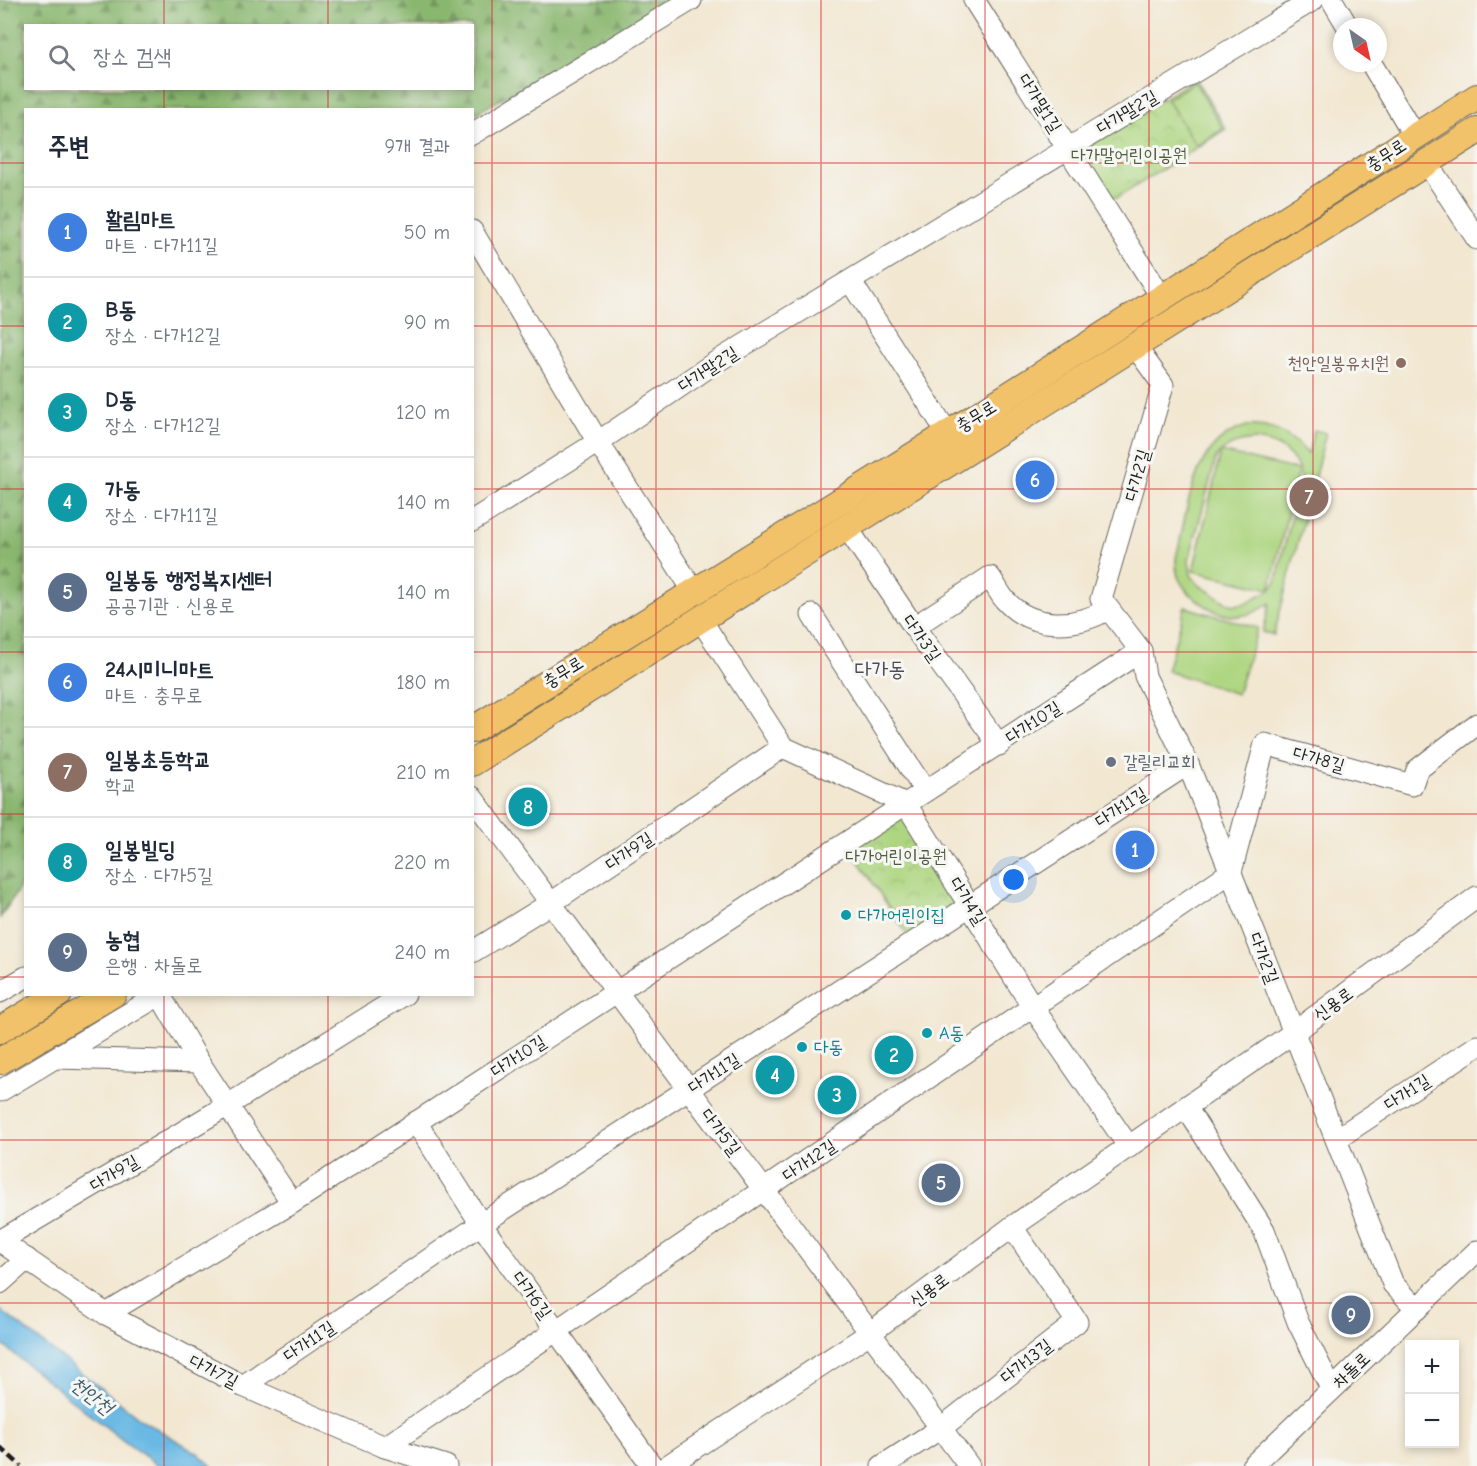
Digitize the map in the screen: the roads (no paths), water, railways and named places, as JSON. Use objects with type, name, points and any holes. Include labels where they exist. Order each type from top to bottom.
[{"type":"main road","name":"충무로","points":[[474,729],[693,590],[948,434],[1477,97]]},
{"type":"main road","name":"충무로","points":[[474,762],[848,529],[1477,131]]},
{"type":"main road","points":[[0,1061],[60,1028],[110,996]]},
{"type":"main road","points":[[0,1030],[51,1000]]},
{"type":"street","points":[[474,133],[691,0]]},
{"type":"street","name":"다가말1길","points":[[974,0],[1162,298]]},
{"type":"street","name":"다가말2길","points":[[474,520],[598,442],[716,362],[1313,0]]},
{"type":"street","points":[[1332,0],[1343,18]]},
{"type":"street","points":[[1376,72],[1415,137]]},
{"type":"street","points":[[1427,163],[1477,238]]},
{"type":"street","points":[[474,234],[598,442],[693,590]]},
{"type":"street","points":[[851,282],[948,434]]},
{"type":"street","name":"다가2길","points":[[1136,346],[1163,386],[1101,598],[1141,651],[1145,676],[1188,764],[1293,1033],[1338,1138],[1393,1284],[1417,1309]]},
{"type":"street","name":"다가3길","points":[[848,529],[914,627],[999,745]]},
{"type":"street","points":[[914,627],[990,577],[1006,601],[1025,616],[1044,622],[1063,624],[1094,617],[1108,609]]},
{"type":"street","points":[[812,615],[925,791]]},
{"type":"street","points":[[701,620],[783,747],[906,804]]},
{"type":"street","name":"다가10길","points":[[106,1314],[292,1203],[1141,651]]},
{"type":"street","name":"다가8길","points":[[1232,872],[1265,744],[1412,785],[1417,770],[1477,724]]},
{"type":"street","name":"다가9길","points":[[474,951],[551,903],[783,747]]},
{"type":"street","name":"다가11길","points":[[243,1386],[481,1224],[1188,764]]},
{"type":"street","name":"다가5길","points":[[474,800],[969,1466]]},
{"type":"street","name":"다가4길","points":[[906,804],[1032,1006],[1129,1147]]},
{"type":"street","name":"다가12길","points":[[385,1447],[1232,872]]},
{"type":"street","name":"신용로","points":[[668,1466],[870,1333],[1012,1227],[1293,1033],[1477,897]]},
{"type":"street","points":[[0,992],[24,978]]},
{"type":"street","points":[[0,1091],[159,996]]},
{"type":"street","points":[[162,996],[199,1062],[292,1203]]},
{"type":"street","name":"다가9길","points":[[0,1241],[228,1105],[402,996]]},
{"type":"street","name":"다가1길","points":[[1338,1138],[1477,1046]]},
{"type":"street","points":[[57,1058],[199,1062]]},
{"type":"street","points":[[1186,1107],[1264,1230],[1298,1322],[1331,1388]]},
{"type":"street","name":"다가6길","points":[[416,1122],[481,1224],[652,1466]]},
{"type":"street","name":"다가13길","points":[[882,1466],[941,1428],[1077,1323],[1012,1227]]},
{"type":"street","name":"다가7길","points":[[0,1241],[24,1263],[106,1314],[243,1386],[385,1447],[446,1466]]},
{"type":"street","name":"차돌로","points":[[1252,1466],[1331,1388],[1477,1251]]},
{"type":"street","points":[[0,1283],[24,1263]]},
{"type":"water","name":"천안천","points":[[0,1310],[142,1420],[198,1453],[212,1466],[159,1466],[126,1443],[0,1343]]},
{"type":"railway","points":[[0,1447],[21,1466]]},
{"type":"place","name":"천안일봉유치원","points":[[1401,363]]},
{"type":"place","name":"24시미니마트","points":[[1035,480]]},
{"type":"place","name":"일봉초등학교","points":[[1309,497]]},
{"type":"place","name":"갈릴리교회","points":[[1111,762]]},
{"type":"place","name":"일봉빌딩","points":[[528,807]]},
{"type":"place","name":"활림마트","points":[[1135,850]]},
{"type":"place","name":"다가어린이집","points":[[846,915]]},
{"type":"place","name":"A동","points":[[927,1033]]},
{"type":"place","name":"다동","points":[[802,1047]]},
{"type":"place","name":"B동","points":[[894,1055]]},
{"type":"place","name":"가동","points":[[775,1075]]},
{"type":"place","name":"D동","points":[[837,1095]]},
{"type":"place","name":"일봉동 행정복지센터","points":[[941,1183]]},
{"type":"place","name":"농협","points":[[1351,1315]]},
{"type":"district","name":"다가동","points":[[880,669]]},
{"type":"park label","name":"다가말어린이공원","points":[[1129,155]]},
{"type":"park label","name":"다가어린이공원","points":[[896,856]]}]
